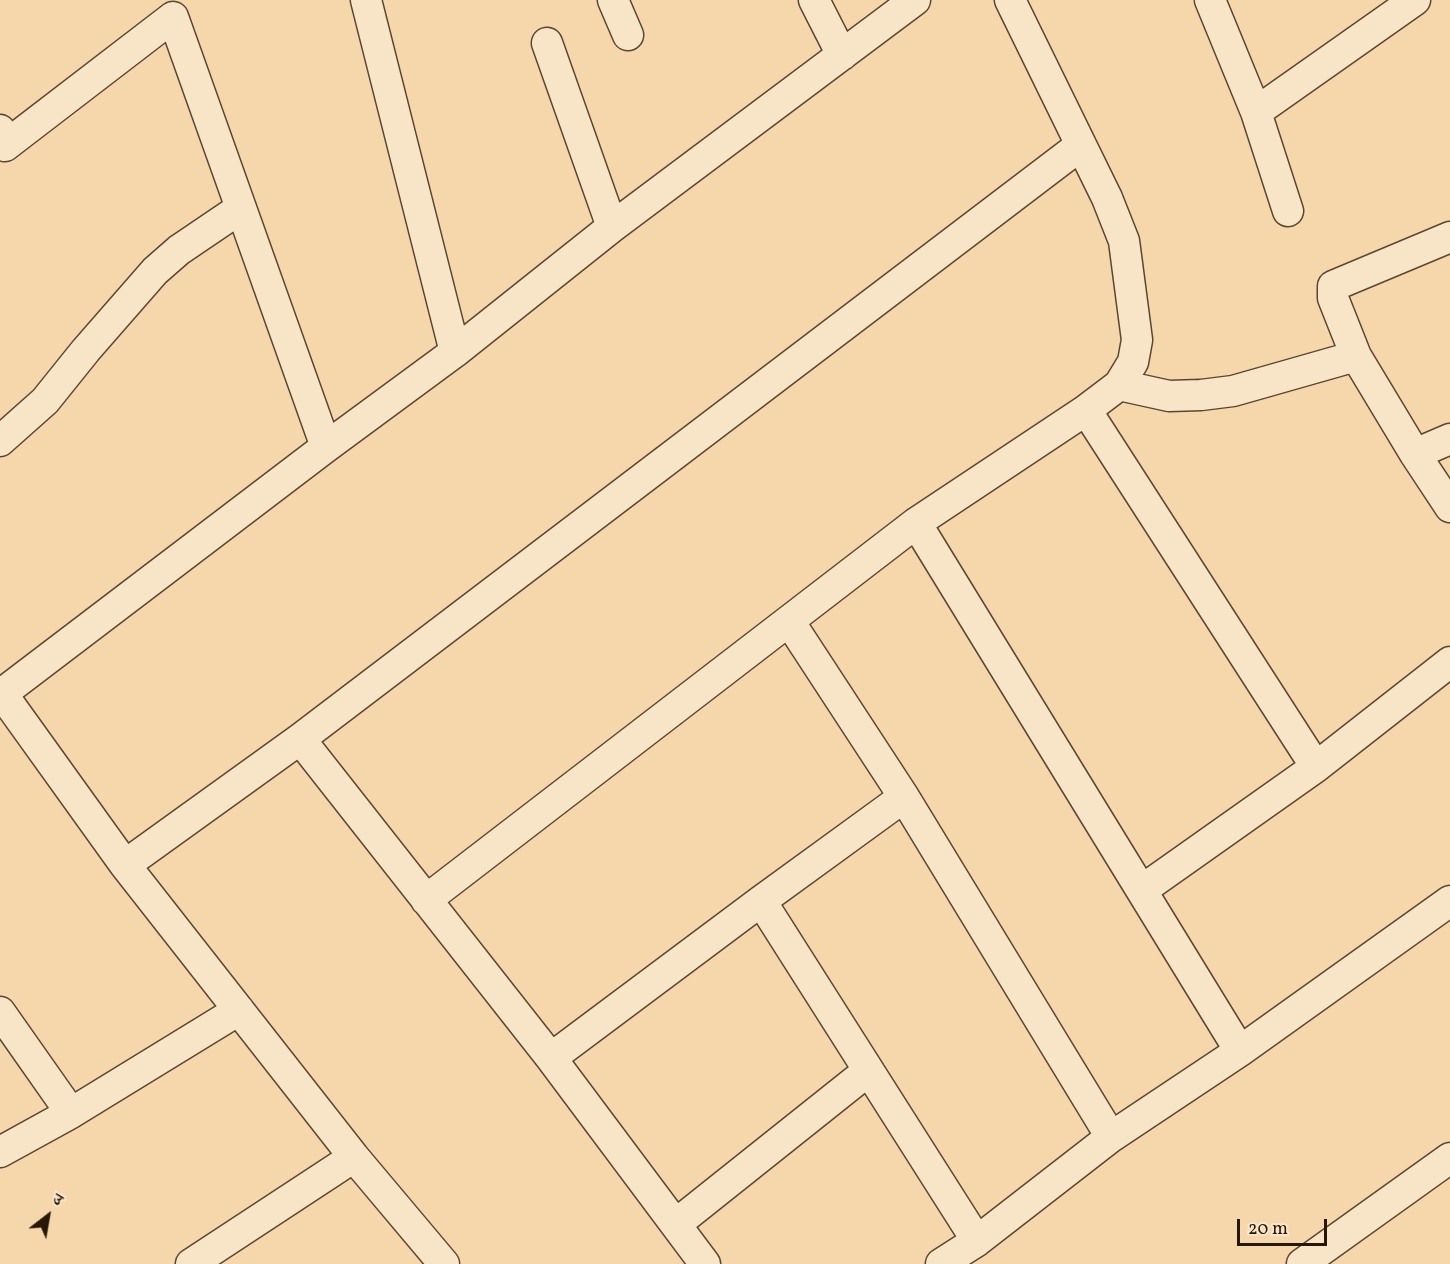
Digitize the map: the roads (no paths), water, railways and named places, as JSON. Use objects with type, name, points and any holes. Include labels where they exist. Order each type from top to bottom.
[{"type":"street","points":[[366,0],[455,352]]},
{"type":"street","points":[[612,0],[628,35]]},
{"type":"street","points":[[814,0],[842,55]]},
{"type":"street","points":[[444,1264],[354,1157],[125,865],[1,693],[455,352],[612,227],[915,0]]},
{"type":"street","points":[[426,900],[916,523],[1086,410],[1119,385],[1133,362],[1137,340],[1124,241],[1107,198],[1010,0]]},
{"type":"street","points":[[1210,0],[1256,112],[1288,211]]},
{"type":"street","points":[[1256,112],[1415,0]]},
{"type":"street","points":[[2,142],[170,9],[326,447]]},
{"type":"street","points":[[547,43],[612,227]]},
{"type":"street","points":[[125,865],[300,739],[1081,145]]},
{"type":"street","points":[[0,441],[45,401],[155,270],[179,250],[241,208]]},
{"type":"street","points":[[1450,237],[1333,286],[1333,298],[1356,356],[1450,507]]},
{"type":"street","points":[[1119,385],[1169,396],[1201,395],[1233,391],[1356,356]]},
{"type":"street","points":[[1086,410],[1316,767]]},
{"type":"street","points":[[1415,454],[1450,439]]},
{"type":"street","points":[[916,523],[1240,1051]]},
{"type":"street","points":[[789,621],[904,797],[1111,1137]]},
{"type":"street","points":[[1142,890],[1316,767],[1450,662]]},
{"type":"street","points":[[300,739],[551,1058],[705,1264]]},
{"type":"street","points":[[551,1058],[904,797]]},
{"type":"street","points":[[761,901],[976,1241]]},
{"type":"street","points":[[941,1264],[976,1241],[1111,1137],[1240,1051],[1450,901]]},
{"type":"street","points":[[0,1152],[71,1113],[239,1010]]},
{"type":"street","points":[[0,1012],[71,1113]]},
{"type":"street","points":[[676,1224],[868,1071]]},
{"type":"street","points":[[191,1264],[354,1157]]},
{"type":"street","points":[[1302,1264],[1450,1158]]}]
